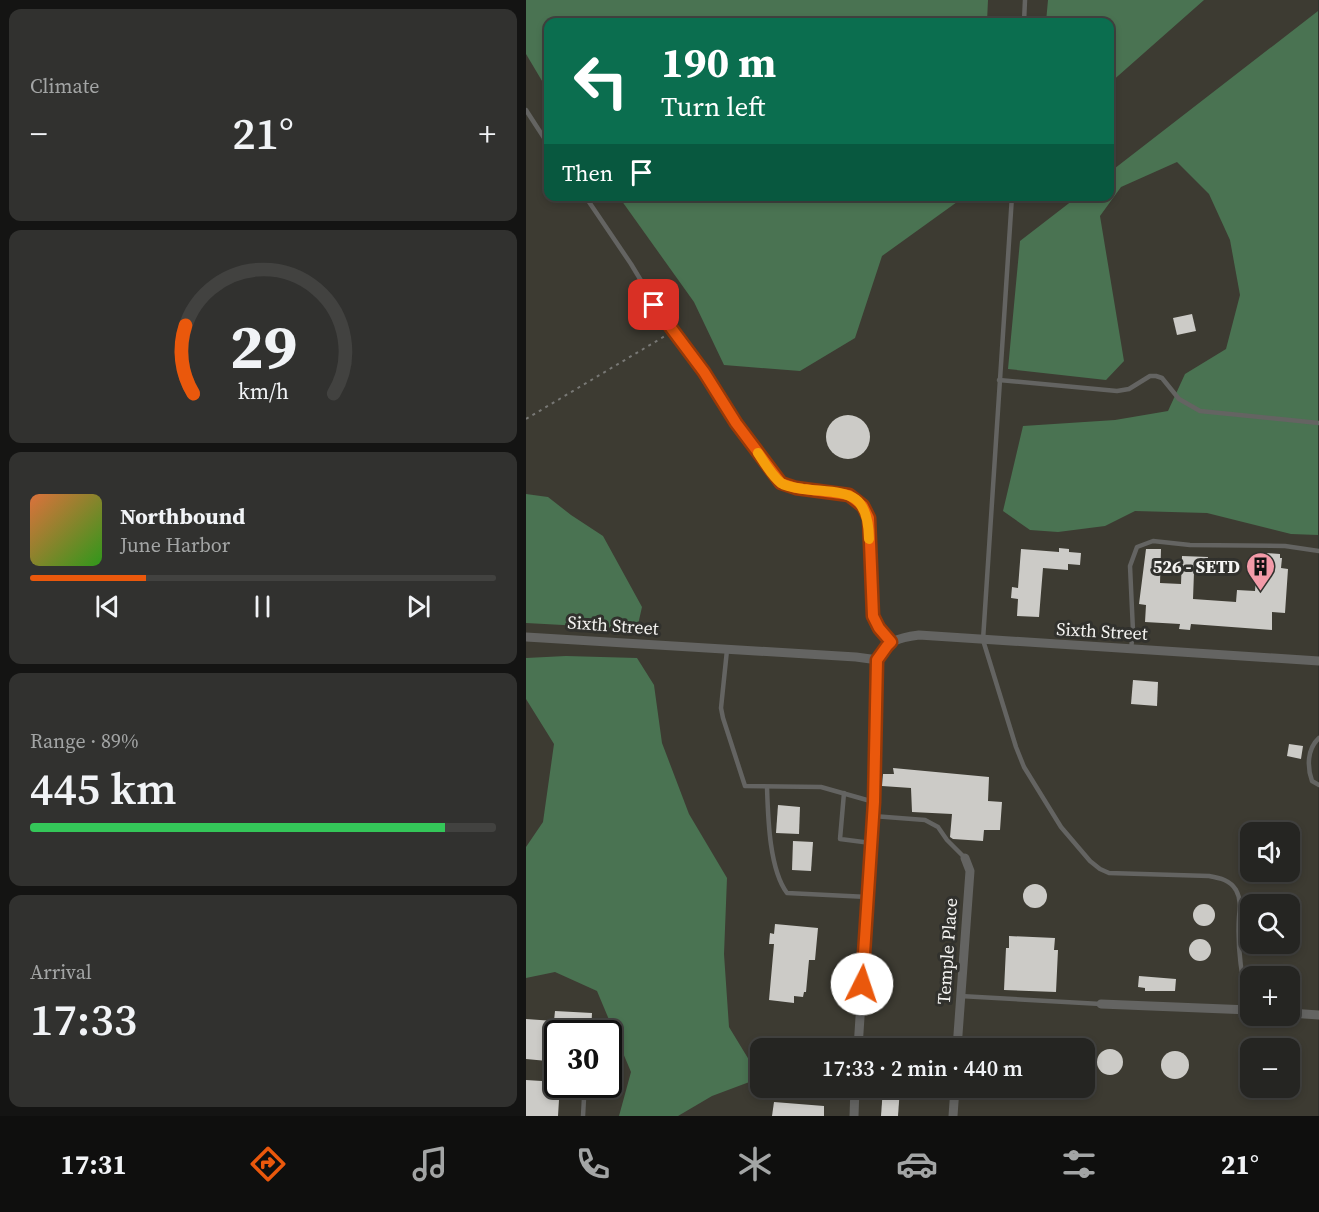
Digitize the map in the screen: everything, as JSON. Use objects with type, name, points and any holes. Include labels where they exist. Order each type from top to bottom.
[{"type":"street","name":"Sixth Street","points":[[889,644],[898,638],[919,635],[1318,661]]},
{"type":"street","name":"Sixth Street","points":[[526,637],[877,660]]},
{"type":"street","points":[[859,1038],[874,802],[877,660],[889,644]]},
{"type":"street","name":"Temple Place","points":[[958,1038],[970,871],[965,858]]},
{"type":"street","points":[[1101,1004],[1240,1010]]},
{"type":"street","points":[[1300,1014],[1318,1015]]},
{"type":"street","points":[[854,1116],[855,1098]]},
{"type":"street","points":[[953,1116],[954,1098]]},
{"type":"lane","points":[[1024,18],[1025,0]]},
{"type":"lane","points":[[526,110],[544,138]]},
{"type":"lane","points":[[588,201],[631,264],[672,332],[704,372],[747,440],[781,483],[796,488],[849,495],[863,506],[869,518],[873,616],[889,644]]},
{"type":"lane","points":[[1012,201],[983,640],[1016,747],[1024,766],[1061,827],[1090,861],[1109,873],[1209,876],[1232,884],[1238,892],[1240,901],[1238,944],[1240,968]]},
{"type":"lane","points":[[999,380],[1117,391],[1129,389],[1150,376],[1156,376],[1162,378],[1186,404],[1200,411],[1318,423]]},
{"type":"lane","points":[[1130,649],[1133,631],[1130,566],[1137,547],[1153,541],[1190,545],[1285,546],[1318,551]]},
{"type":"lane","points":[[727,650],[721,708],[745,786],[821,787],[874,802]]},
{"type":"lane","points":[[1318,738],[1313,744],[1309,761],[1312,781],[1318,785]]},
{"type":"lane","points":[[767,787],[771,844],[779,883],[787,893],[868,897]]},
{"type":"lane","points":[[844,793],[840,839],[871,843]]},
{"type":"lane","points":[[873,816],[925,820],[938,827],[965,858]]},
{"type":"lane","points":[[960,996],[1101,1004]]},
{"type":"lane","points":[[583,1116],[584,1098]]},
{"type":"path","points":[[526,419],[672,332]]},
{"type":"shaded area","points":[[526,0],[1318,0],[1318,1116],[526,1116]]},
{"type":"green space","points":[[526,0],[988,0],[987,18],[544,18],[544,84],[526,54]]},
{"type":"green space","points":[[1048,0],[1204,0],[1114,79],[1114,18],[1046,18]]},
{"type":"green space","points":[[1318,11],[1318,535],[1291,534],[1207,513],[1135,511],[1105,526],[1058,532],[1030,530],[1003,511],[1023,426],[1115,420],[1168,411],[1185,374],[1226,349],[1240,295],[1230,240],[1209,194],[1177,162],[1121,187],[1114,197],[1114,169]]},
{"type":"green space","points":[[622,201],[958,201],[882,256],[855,338],[800,371],[724,365],[694,302]]},
{"type":"green space","points":[[1072,201],[1111,201],[1100,216],[1124,361],[1106,380],[1008,369],[1020,241]]},
{"type":"green space","points":[[526,494],[548,497],[603,536],[642,607],[637,629],[526,623]]},
{"type":"green space","points":[[566,656],[637,658],[654,685],[662,743],[689,814],[727,878],[724,954],[729,1027],[750,1062],[750,1082],[712,1096],[678,1116],[619,1116],[631,1072],[622,1051],[622,1020],[609,1020],[597,991],[555,972],[526,978],[526,847],[543,822],[554,744],[526,699],[526,658]]},
{"type":"building","points":[[1192,314],[1196,331],[1177,335],[1173,318]]},
{"type":"building","points":[[848,415],[857,416],[864,421],[869,428],[869,446],[864,453],[857,458],[848,459],[839,458],[832,453],[827,446],[826,437],[827,428],[832,421],[839,416]]},
{"type":"building","points":[[1059,548],[1081,553],[1080,565],[1068,564],[1068,570],[1043,568],[1039,617],[1017,616],[1018,599],[1011,598],[1012,587],[1018,588],[1021,549],[1059,552]]},
{"type":"building","name":"526 - SETD","points":[[1146,549],[1161,549],[1160,583],[1181,584],[1182,556],[1208,557],[1207,572],[1194,572],[1193,599],[1236,602],[1237,590],[1255,591],[1257,565],[1266,565],[1267,553],[1280,554],[1281,568],[1288,569],[1285,613],[1272,612],[1272,630],[1191,624],[1190,630],[1179,629],[1180,624],[1145,622],[1146,605],[1139,604]]},
{"type":"building","points":[[1133,680],[1158,682],[1157,706],[1131,704]]},
{"type":"building","points":[[1289,744],[1303,746],[1301,759],[1287,756]]},
{"type":"building","points":[[893,768],[989,777],[988,801],[1002,802],[1000,830],[984,830],[983,841],[953,839],[950,837],[952,814],[912,812],[911,788],[882,786],[883,774],[894,774]]},
{"type":"building","points":[[778,805],[800,807],[799,834],[776,833]]},
{"type":"building","points":[[793,841],[813,842],[811,871],[792,870]]},
{"type":"building","points":[[1035,884],[1043,888],[1047,896],[1043,904],[1035,908],[1027,904],[1023,896],[1027,888]]},
{"type":"building","points":[[1204,904],[1212,907],[1215,915],[1212,923],[1204,926],[1196,923],[1193,915],[1196,907]]},
{"type":"building","points":[[775,924],[818,928],[815,960],[809,960],[806,992],[803,997],[794,996],[794,1003],[769,1000],[774,944],[769,944],[770,933],[774,934]]},
{"type":"building","points":[[1009,936],[1055,938],[1054,950],[1058,950],[1056,992],[1004,990],[1006,948],[1009,948]]},
{"type":"building","points":[[1200,939],[1208,942],[1211,950],[1208,958],[1200,961],[1192,958],[1189,950],[1192,942]]},
{"type":"building","points":[[1139,976],[1176,979],[1175,991],[1145,991],[1145,988],[1138,987]]},
{"type":"building","points":[[555,1011],[592,1013],[592,1020],[554,1020]]},
{"type":"building","points":[[526,1019],[544,1020],[544,1061],[526,1059]]},
{"type":"building","points":[[1110,1049],[1119,1053],[1123,1062],[1119,1071],[1110,1075],[1101,1071],[1097,1062],[1101,1053]]},
{"type":"building","points":[[1175,1051],[1185,1055],[1189,1065],[1185,1075],[1175,1079],[1165,1075],[1161,1065],[1165,1055]]},
{"type":"building","points":[[526,1080],[544,1081],[544,1098],[559,1098],[558,1116],[526,1116]]},
{"type":"building","points":[[882,1098],[899,1098],[898,1116],[881,1116]]},
{"type":"building","points":[[774,1102],[824,1106],[824,1116],[772,1116]]},
{"type":"slow traffic","points":[[758,453],[781,483],[796,488],[849,495],[863,506],[869,518],[869,539]]},
{"type":"place","name":"526 - SETD","points":[[1261,592]]},
{"type":"route","points":[[654,305],[704,372],[765,464],[781,483],[796,488],[849,495],[863,506],[869,518],[873,616],[879,628],[891,642],[877,660],[874,802],[862,984]]}]
